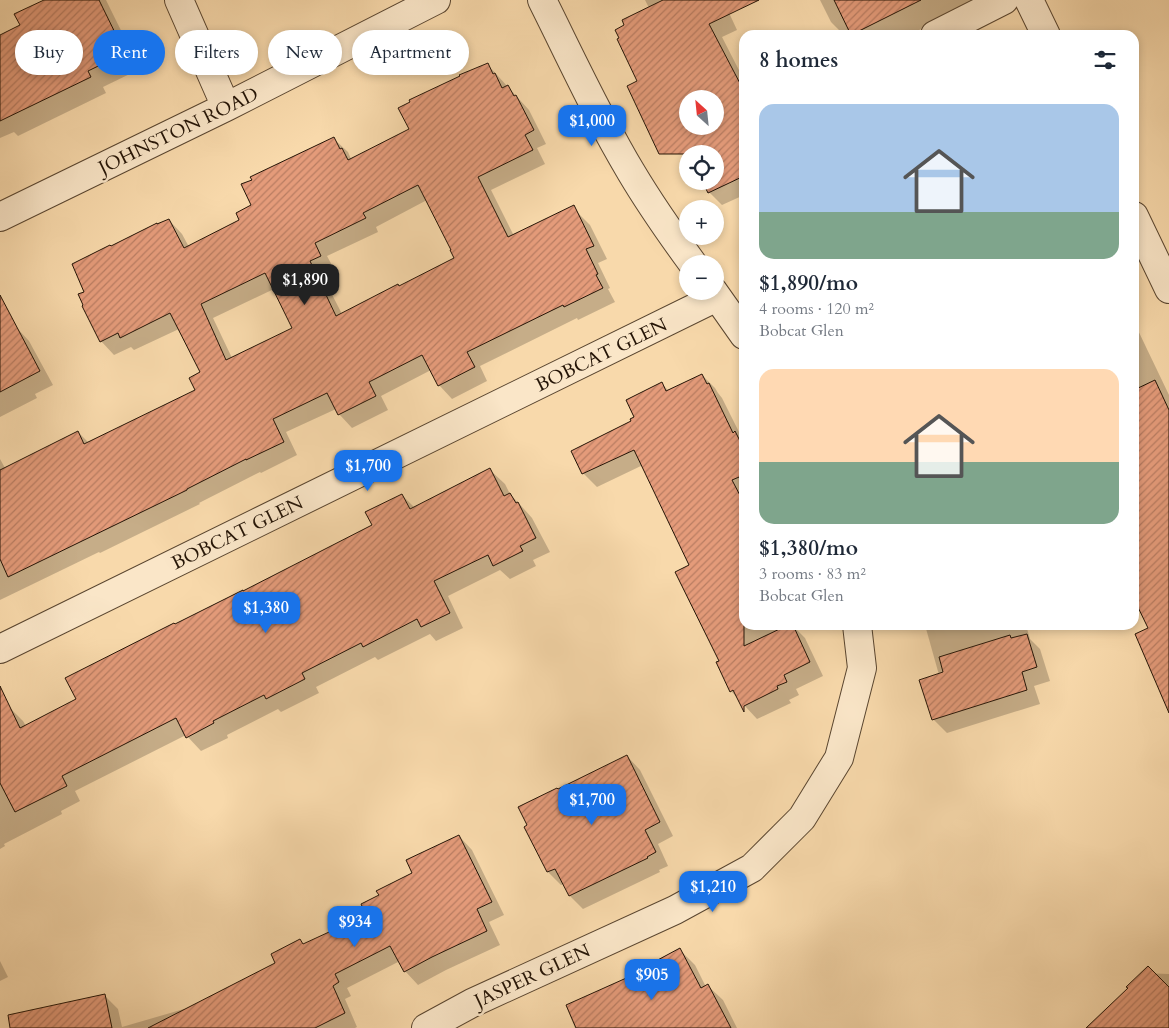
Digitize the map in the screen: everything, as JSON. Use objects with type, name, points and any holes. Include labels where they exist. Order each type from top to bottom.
[{"type":"street","points":[[179,0],[226,107]]},
{"type":"street","name":"JOHNSTON ROAD","points":[[0,217],[226,107],[436,0]]},
{"type":"street","points":[[542,0],[602,121],[632,174],[687,255]]},
{"type":"street","points":[[945,30],[1004,0]]},
{"type":"street","points":[[1029,0],[1044,30]]},
{"type":"street","points":[[1139,226],[1169,289]]},
{"type":"street","name":"BOBCAT GLEN","points":[[0,648],[703,300]]},
{"type":"street","points":[[719,300],[739,328]]},
{"type":"street","name":"JASPER GLEN","points":[[426,1028],[472,1003],[675,910],[752,868],[802,818],[839,758],[862,668],[858,630]]},
{"type":"building","points":[[44,0],[99,0],[114,30],[93,30],[93,69],[88,71],[91,77],[0,121],[0,35],[20,25],[14,14]]},
{"type":"building","points":[[663,0],[759,0],[709,24],[739,81],[739,178],[724,185],[724,145],[679,145],[679,154],[659,154],[627,86],[637,81],[617,39],[619,38],[615,30],[624,25],[622,20]]},
{"type":"building","points":[[834,0],[921,0],[861,30],[849,30]]},
{"type":"building","points":[[488,63],[502,88],[508,85],[514,96],[516,95],[534,130],[525,135],[533,150],[478,177],[508,237],[574,205],[594,246],[586,249],[603,288],[564,307],[563,305],[467,352],[475,367],[438,386],[422,355],[369,382],[376,396],[338,415],[327,393],[273,419],[284,442],[8,577],[0,559],[0,470],[78,431],[84,444],[195,390],[189,378],[200,372],[170,313],[120,338],[118,333],[100,342],[82,306],[78,294],[84,292],[72,264],[169,219],[184,248],[239,220],[236,213],[251,205],[241,184],[252,180],[250,177],[334,137],[348,160],[409,129],[398,108],[410,102],[409,100],[460,76],[469,75],[469,71]],"holes":[[[418,185],[454,258],[336,316],[310,261],[321,256],[315,243],[366,218],[363,213]],[[265,273],[292,328],[226,360],[201,304]]]},
{"type":"building","points":[[0,295],[40,371],[0,392]]},
{"type":"building","points":[[702,374],[707,384],[709,383],[733,433],[735,431],[739,439],[739,477],[732,480],[739,493],[739,630],[744,630],[744,646],[778,630],[795,630],[810,662],[784,675],[787,682],[777,686],[778,689],[744,706],[744,712],[733,690],[730,692],[716,662],[719,661],[675,572],[689,565],[634,450],[582,474],[571,451],[631,421],[630,419],[634,417],[626,400],[662,382],[666,391]]},
{"type":"building","points":[[1155,380],[1169,410],[1169,713],[1135,634],[1148,628],[1139,609],[1139,388]]},
{"type":"building","points":[[490,468],[504,496],[510,493],[516,503],[518,502],[536,538],[520,546],[523,551],[493,566],[488,555],[434,581],[450,613],[421,627],[417,619],[363,647],[361,643],[302,673],[305,679],[266,699],[264,695],[213,721],[214,723],[186,738],[176,718],[62,776],[67,786],[15,812],[0,783],[0,686],[20,728],[76,699],[65,678],[174,623],[243,591],[372,525],[365,512],[402,494],[410,509]]},
{"type":"building","points":[[1027,634],[1037,667],[1022,672],[1027,690],[932,720],[919,680],[943,672],[939,657],[1010,635],[1011,638]]},
{"type":"building","points":[[627,755],[660,822],[645,830],[656,852],[648,858],[569,896],[555,869],[547,872],[524,827],[527,825],[518,807]]},
{"type":"building","points":[[459,835],[492,902],[477,909],[487,931],[404,972],[390,946],[335,974],[339,982],[333,986],[345,1013],[315,1028],[148,1028],[275,963],[271,954],[300,939],[303,944],[366,915],[361,904],[379,895],[376,891],[412,873],[406,860]]},
{"type":"building","points":[[680,948],[701,988],[708,984],[731,1028],[576,1028],[566,1005],[642,971],[641,969]]},
{"type":"building","points":[[1148,966],[1169,987],[1169,1028],[1086,1028],[1128,988],[1126,987]]},
{"type":"building","points":[[105,994],[112,1028],[10,1028],[8,1015]]}]
